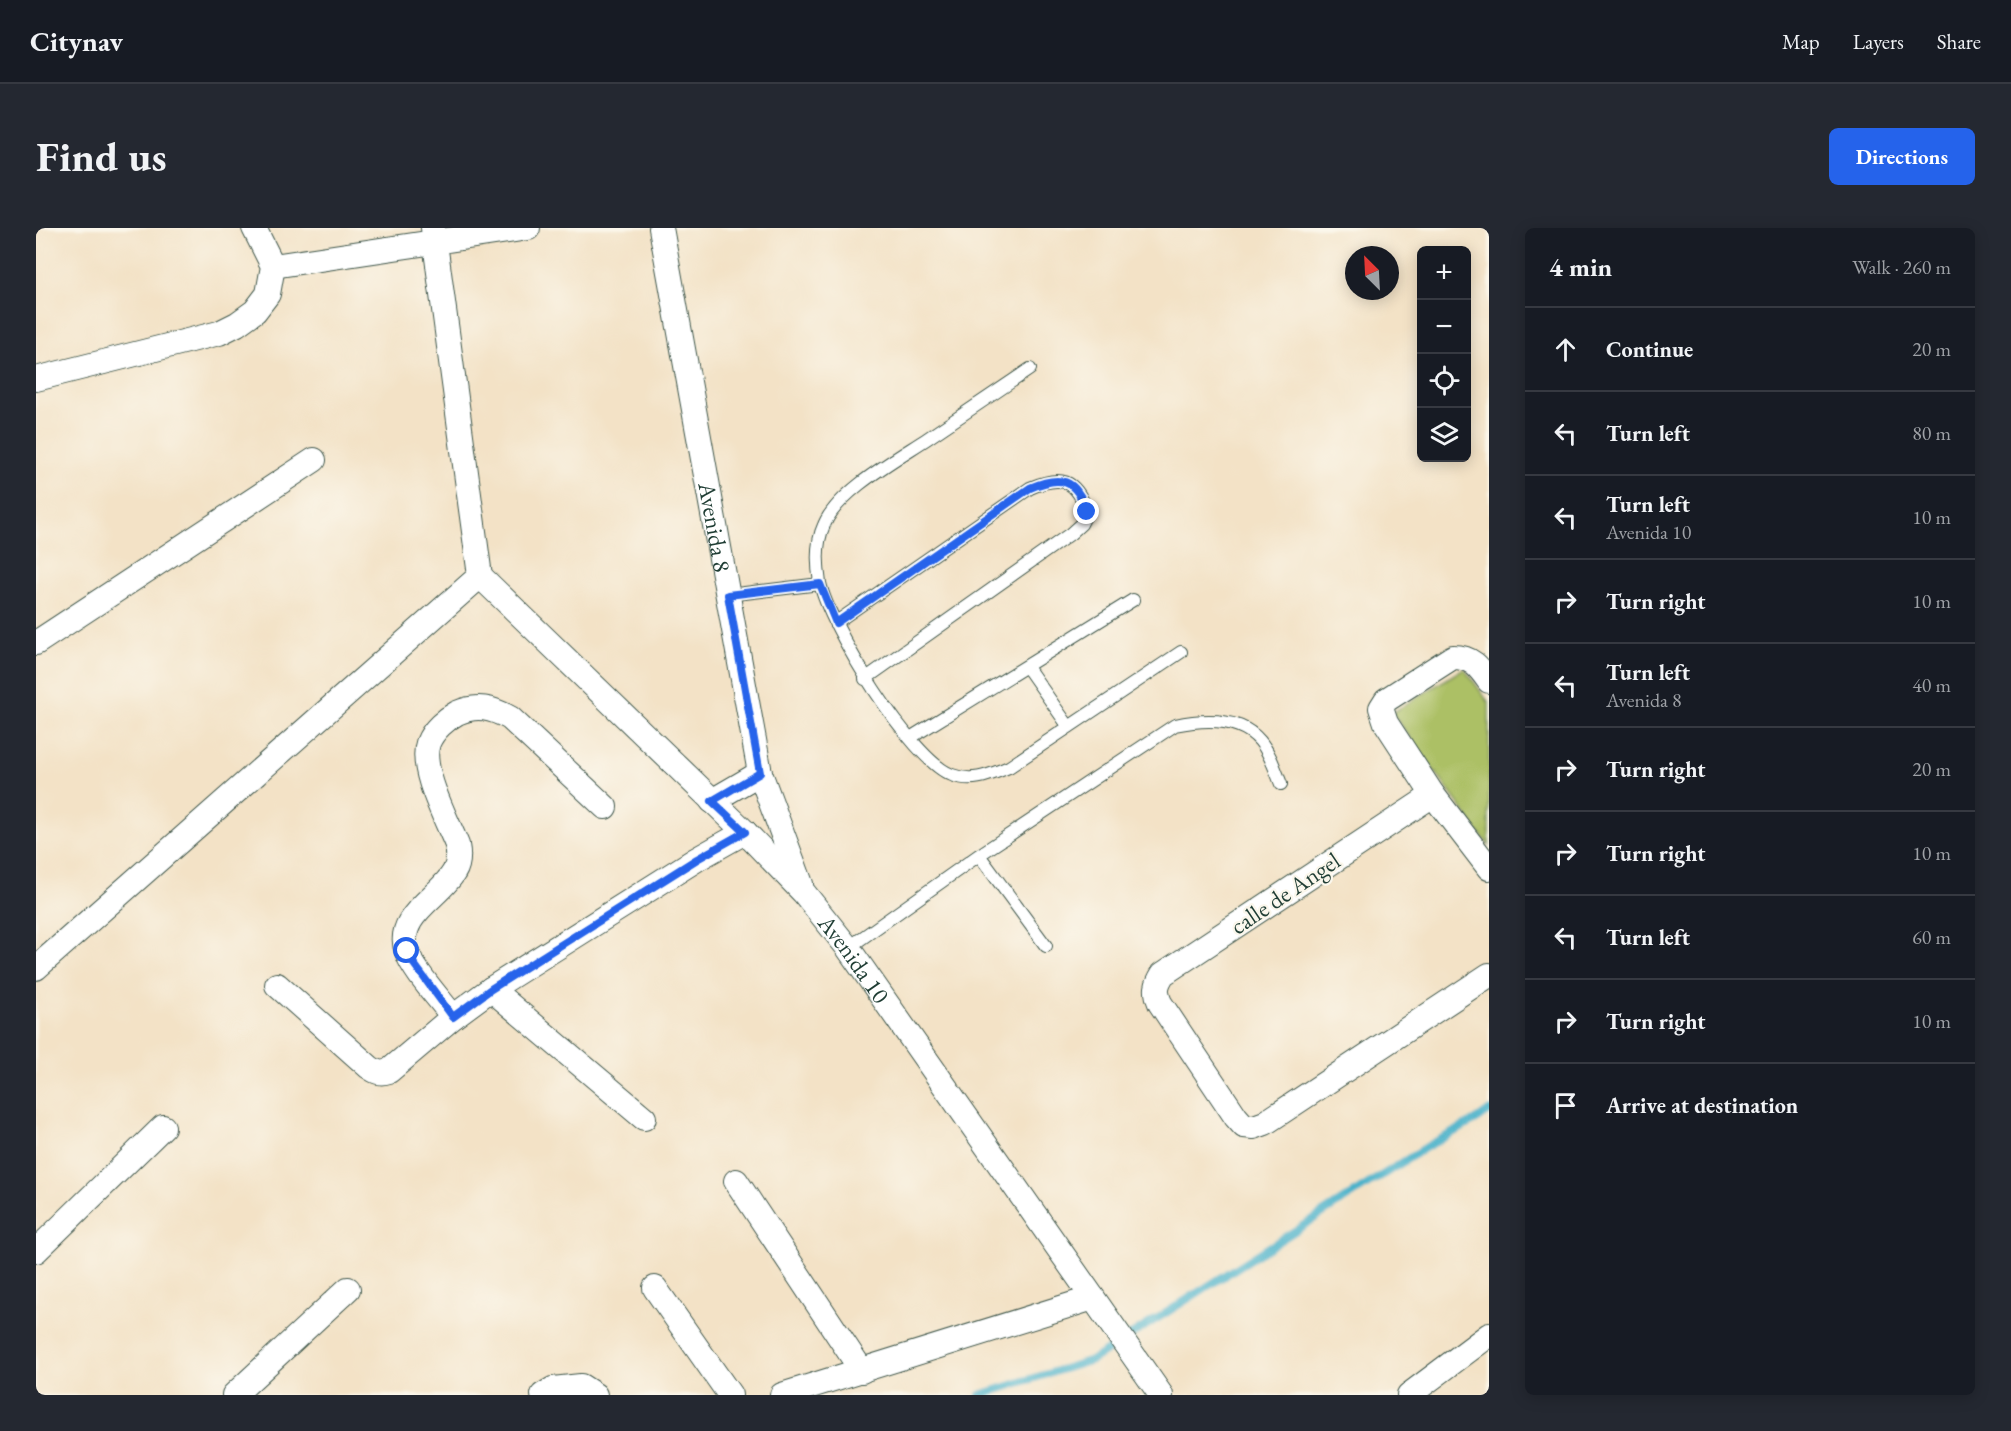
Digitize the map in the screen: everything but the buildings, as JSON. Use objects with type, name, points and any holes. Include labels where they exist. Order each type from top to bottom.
[{"type":"street","points":[[36,379],[219,333],[237,324],[255,311],[268,294],[273,267],[254,228]]},
{"type":"street","points":[[273,267],[434,235],[528,228]]},
{"type":"street","name":"Avenida 8","points":[[661,228],[760,773],[804,893]]},
{"type":"street","points":[[36,968],[480,576],[434,235]]},
{"type":"street","points":[[36,643],[314,460]]},
{"type":"street","name":"Avenida 10","points":[[480,576],[745,832],[804,893],[848,948],[1161,1395]]},
{"type":"street","points":[[1489,681],[1475,662],[1462,657],[1453,657],[1386,700],[1381,708],[1386,723],[1432,795],[1489,868]]},
{"type":"street","points":[[453,1017],[414,964],[407,951],[405,939],[408,927],[418,910],[454,874],[459,856],[457,845],[429,774],[426,756],[428,743],[434,733],[447,720],[467,709],[486,707],[498,711],[510,718],[605,807]]},
{"type":"street","points":[[712,801],[760,773]]},
{"type":"street","name":"calle de Angel","points":[[1432,795],[1163,974],[1155,993],[1236,1117],[1244,1126],[1254,1127],[1265,1123],[1489,975]]},
{"type":"street","points":[[277,985],[369,1067],[382,1073],[398,1065],[453,1017],[491,989],[697,859],[745,832]]},
{"type":"street","points":[[491,989],[644,1118]]},
{"type":"street","points":[[36,1251],[163,1127]]},
{"type":"street","points":[[736,1181],[862,1371]]},
{"type":"street","points":[[654,1288],[730,1395]]},
{"type":"street","points":[[234,1395],[348,1289]]},
{"type":"street","points":[[782,1395],[1093,1298]]},
{"type":"street","points":[[1409,1395],[1489,1335]]},
{"type":"street","points":[[543,1395],[553,1389],[566,1386],[582,1386],[595,1395]]},
{"type":"lane","points":[[1030,369],[868,478],[846,496],[824,524],[819,542],[820,584],[836,623],[865,679],[910,738],[932,762],[950,775],[966,779],[983,778],[1009,766],[1181,652]]},
{"type":"lane","points":[[836,623],[1030,488],[1048,481],[1062,480],[1072,486],[1083,500],[1087,512],[1081,524],[1070,534],[865,679]]},
{"type":"lane","points":[[728,595],[820,584]]},
{"type":"lane","points":[[910,738],[1134,600]]},
{"type":"lane","points":[[1027,667],[1068,727]]},
{"type":"lane","points":[[848,948],[979,855],[1175,725],[1198,720],[1217,721],[1236,725],[1251,732],[1261,742],[1270,757],[1281,784]]},
{"type":"lane","points":[[979,855],[1046,946]]},
{"type":"green space","points":[[1464,668],[1489,703],[1489,846],[1392,713]]},
{"type":"waterway","points":[[980,1395],[1092,1360],[1428,1146],[1489,1111]]},
{"type":"route","points":[[407,951],[453,1017],[491,989],[697,859],[745,832],[712,801],[760,773],[728,595],[820,584],[836,623],[1030,488],[1048,481],[1062,480],[1072,486],[1083,500],[1087,512]]}]
